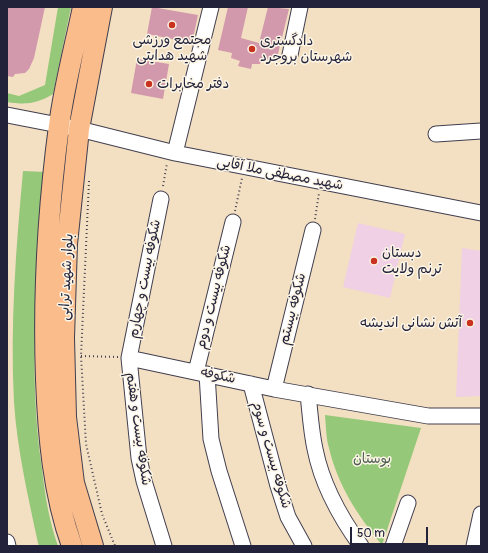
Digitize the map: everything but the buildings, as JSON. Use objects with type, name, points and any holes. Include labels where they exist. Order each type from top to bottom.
[{"type":"main road","name":"بلوار شهید ترابی","points":[[72,546],[56,487],[48,417],[45,353],[48,244],[59,125],[83,7]]},
{"type":"main road","name":"بلوار شهید ترابی","points":[[94,546],[74,483],[66,416],[64,338],[67,244],[79,129],[102,7]]},
{"type":"street","points":[[172,152],[211,7]]},
{"type":"street","points":[[290,54],[300,7]]},
{"type":"street","name":"شهید مصطفی ملا آقایی","points":[[7,115],[79,129],[172,152],[244,167],[481,213]]},
{"type":"street","points":[[436,134],[481,131]]},
{"type":"street","name":"شکوفه بیست و چهارم","points":[[129,358],[161,200]]},
{"type":"street","name":"شکوفه بیست و دوم","points":[[233,222],[201,373],[211,439],[243,546]]},
{"type":"street","name":"شکوفه بیستم","points":[[274,389],[313,230]]},
{"type":"street","name":"شکوفه","points":[[129,358],[274,389],[428,416],[481,416]]},
{"type":"street","name":"شکوفه بیست و هفتم","points":[[129,358],[135,426],[141,466],[150,505],[164,546]]},
{"type":"street","name":"شکوفه بیست و سوم","points":[[251,384],[278,486],[288,517],[304,546]]},
{"type":"street","points":[[308,394],[315,450],[332,500],[342,519],[361,546]]},
{"type":"street","points":[[393,546],[408,503]]},
{"type":"street","points":[[474,546],[481,514]]},
{"type":"street","points":[[7,542],[8,546]]},
{"type":"path","points":[[161,200],[172,152]]},
{"type":"path","points":[[233,222],[244,167]]},
{"type":"path","points":[[89,178],[90,184],[81,356],[86,444],[102,514],[115,546]]},
{"type":"path","points":[[313,230],[322,182]]},
{"type":"path","points":[[81,356],[129,358]]},
{"type":"shaded area","name":"دبستان ترنم ولایت","points":[[358,223],[405,234],[390,298],[343,287]]},
{"type":"shaded area","name":"آتش نشانی اندیشه","points":[[462,248],[481,251],[481,396],[456,397]]},
{"type":"green space","points":[[58,7],[71,7],[53,94],[31,103],[7,102],[7,93],[19,96],[45,85]]},
{"type":"green space","points":[[23,171],[46,172],[35,320],[35,395],[44,488],[50,518],[58,546],[39,546],[23,472],[15,420],[13,315]]},
{"type":"green space","name":"بوستان","points":[[325,415],[421,428],[382,545],[357,512],[343,488],[328,444]]},
{"type":"place","name":"مجتمع ورزشی شهید هدایتی","points":[[172,25]]},
{"type":"place","name":"دادگستری شهرستان بروجرد","points":[[252,49]]},
{"type":"place","name":"دفتر مخابرات","points":[[149,84]]},
{"type":"place","name":"دبستان ترنم ولایت","points":[[374,261]]},
{"type":"place","name":"آتش نشانی اندیشه","points":[[470,323]]}]
